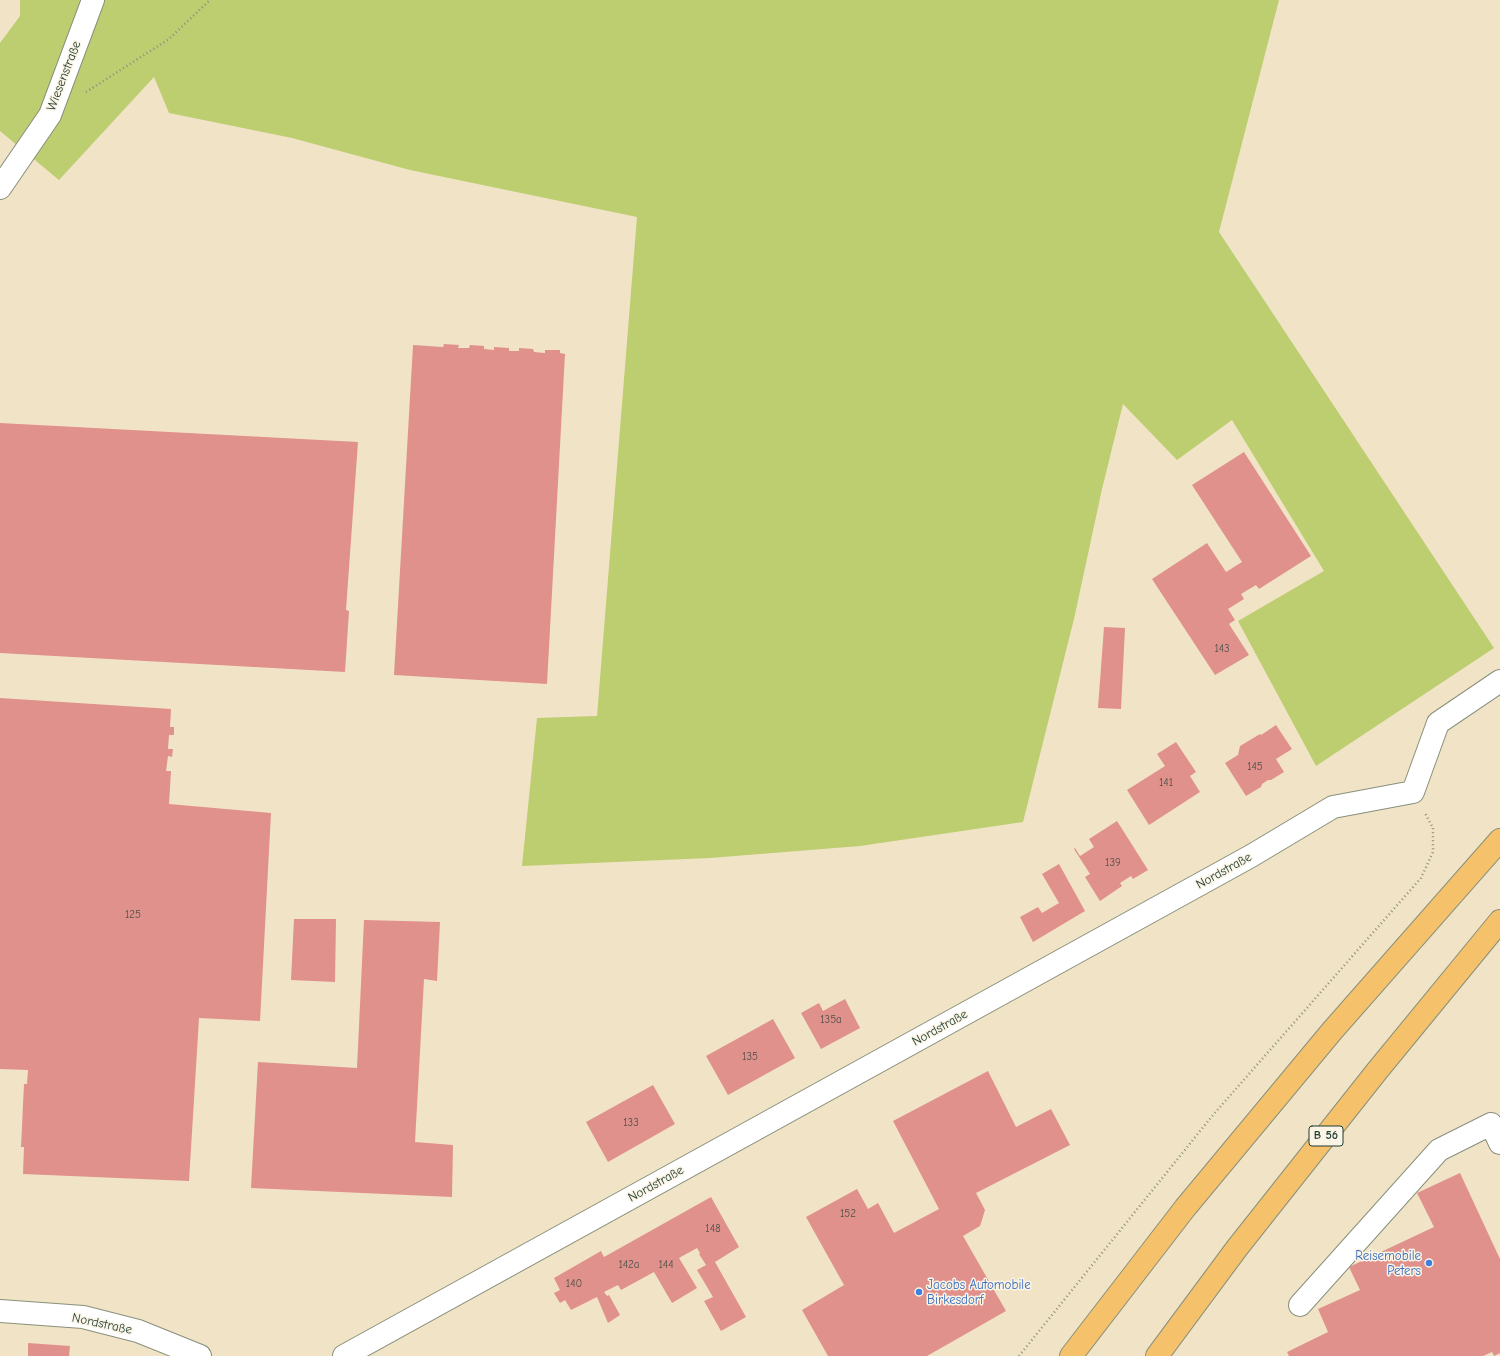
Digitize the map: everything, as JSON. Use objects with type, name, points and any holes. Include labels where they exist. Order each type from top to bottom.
[{"type":"main road","points":[[1071,1356],[1185,1208],[1332,1031],[1500,840]]},
{"type":"main road","name":"B 56","points":[[1157,1356],[1237,1248],[1377,1071],[1500,922]]},
{"type":"street","name":"Wiesenstraße","points":[[0,188],[50,115],[93,0]]},
{"type":"street","points":[[1413,792],[1438,723],[1500,681]]},
{"type":"street","name":"Nordstraße","points":[[344,1356],[1244,860],[1333,807],[1413,792]]},
{"type":"street","points":[[1300,1305],[1439,1150],[1491,1124],[1500,1143]]},
{"type":"street","name":"Nordstraße","points":[[0,1311],[82,1317],[138,1331],[200,1356]]},
{"type":"path","points":[[83,94],[169,39],[210,0]]},
{"type":"path","points":[[1019,1356],[1213,1115],[1421,878],[1433,852],[1433,828],[1413,792]]},
{"type":"green space","points":[[20,0],[1279,0],[1219,232],[1494,648],[1316,766],[1238,621],[1324,571],[1232,420],[1177,460],[1123,404],[1102,489],[1074,619],[1023,822],[860,846],[710,858],[522,866],[537,718],[597,716],[637,217],[410,170],[292,138],[169,113],[154,77],[59,180],[0,131],[0,43],[20,16]]},
{"type":"building","points":[[444,344],[459,345],[458,348],[469,348],[470,345],[484,346],[484,349],[494,350],[494,347],[509,348],[509,351],[519,351],[519,348],[533,349],[534,352],[545,353],[545,350],[560,350],[560,353],[565,354],[547,684],[394,675],[413,345],[443,347]]},
{"type":"building","points":[[0,423],[358,442],[346,610],[349,611],[345,672],[0,653]]},
{"type":"building","points":[[1244,452],[1311,556],[1259,589],[1256,585],[1241,594],[1244,599],[1228,609],[1235,620],[1229,624],[1249,655],[1215,675],[1152,579],[1207,543],[1226,572],[1242,562],[1192,485]]},
{"type":"building","points":[[1104,627],[1125,628],[1121,709],[1098,708]]},
{"type":"building","points":[[0,698],[171,709],[170,727],[174,727],[174,735],[169,735],[168,749],[173,749],[172,757],[168,756],[166,771],[171,771],[169,804],[271,813],[260,1021],[199,1018],[189,1181],[23,1174],[24,1147],[21,1147],[24,1084],[27,1084],[28,1070],[0,1069]]},
{"type":"building","points":[[1276,725],[1292,749],[1276,759],[1284,772],[1271,780],[1268,780],[1262,784],[1261,787],[1246,796],[1225,763],[1238,755],[1240,746]]},
{"type":"building","points":[[1176,742],[1196,772],[1190,776],[1200,792],[1149,825],[1127,790],[1165,766],[1157,754]]},
{"type":"building","points":[[1117,821],[1148,870],[1133,879],[1131,876],[1120,883],[1122,886],[1100,901],[1085,877],[1090,874],[1074,849],[1075,848],[1080,856],[1094,847],[1089,839]]},
{"type":"building","points":[[1059,864],[1085,911],[1033,942],[1020,917],[1038,907],[1042,913],[1059,903],[1042,874]]},
{"type":"building","points":[[294,919],[336,919],[335,982],[291,980]]},
{"type":"building","points":[[364,920],[440,922],[437,981],[424,979],[415,1142],[453,1145],[452,1197],[251,1188],[258,1062],[357,1068]]},
{"type":"building","points":[[845,999],[860,1028],[821,1049],[801,1013],[819,1003],[823,1011]]},
{"type":"building","points":[[773,1019],[795,1058],[728,1095],[706,1056]]},
{"type":"building","points":[[988,1071],[1016,1127],[1051,1109],[1070,1145],[976,1193],[985,1210],[980,1226],[963,1236],[1006,1311],[927,1356],[828,1356],[802,1310],[844,1285],[806,1217],[857,1189],[868,1209],[878,1203],[894,1233],[939,1209],[893,1121]]},
{"type":"building","points":[[653,1085],[675,1124],[608,1162],[586,1122]]},
{"type":"building","name":"Reisemobile Peters","points":[[1460,1173],[1500,1259],[1500,1353],[1494,1356],[1492,1352],[1483,1356],[1289,1356],[1287,1352],[1328,1332],[1318,1309],[1360,1290],[1349,1267],[1434,1227],[1417,1193]]},
{"type":"building","points":[[711,1197],[739,1247],[715,1262],[746,1317],[721,1331],[704,1301],[713,1297],[697,1270],[706,1265],[697,1248],[679,1258],[697,1288],[672,1303],[654,1272],[621,1290],[618,1285],[604,1292],[607,1296],[609,1295],[620,1315],[608,1323],[597,1297],[571,1310],[565,1300],[560,1303],[554,1293],[560,1290],[554,1278],[601,1251],[604,1257]]},
{"type":"building","points":[[28,1343],[70,1346],[69,1356],[28,1356]]},
{"type":"place","name":"Reisemobile Peters","points":[[1429,1263]]},
{"type":"place","name":"Jacobs Automobile Birkesdorf","points":[[919,1292]]}]
